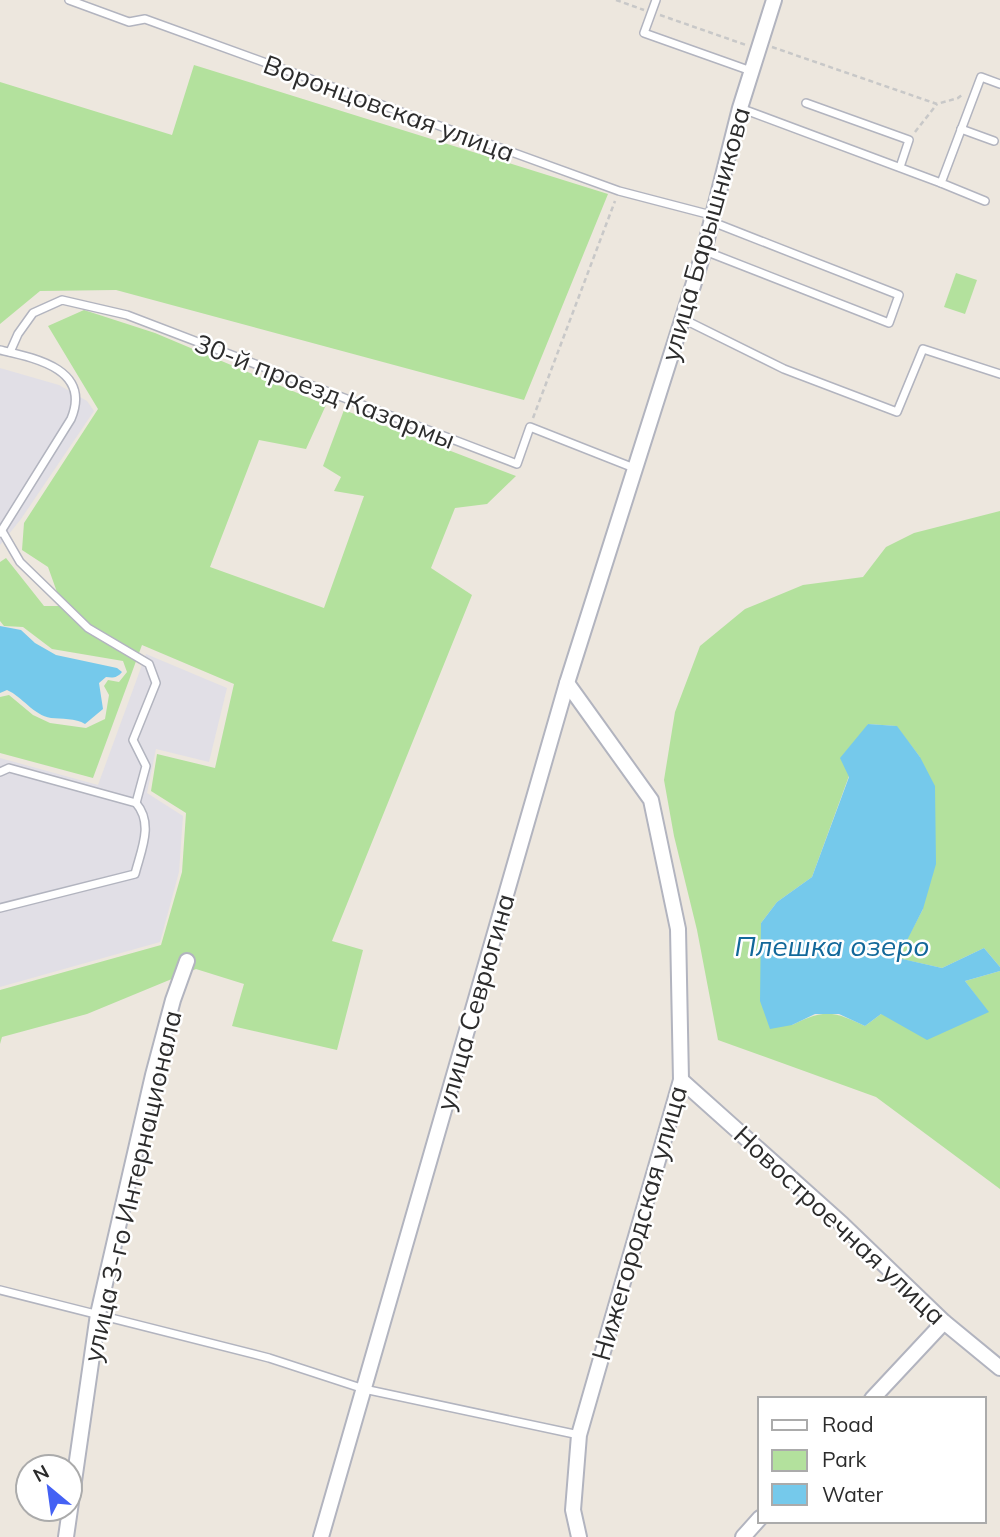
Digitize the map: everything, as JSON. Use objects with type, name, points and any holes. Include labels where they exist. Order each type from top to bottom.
[{"type":"street","name":"улица Барышникова","points":[[634,468],[704,251],[756,44],[774,0]]},
{"type":"street","name":"улица Севрюгина","points":[[321,1537],[567,683],[634,468]]},
{"type":"street","name":"Нижегородская улица","points":[[567,683],[651,800],[678,929],[681,1080],[579,1435],[573,1510],[579,1537]]},
{"type":"street","name":"улица 3-го Интернационала","points":[[66,1537],[98,1314],[153,1074],[173,1000],[187,961]]},
{"type":"street","name":"Новостроечная улица","points":[[681,1080],[842,1224],[944,1322],[1000,1368]]},
{"type":"street","points":[[874,1397],[944,1322]]},
{"type":"street","points":[[743,1537],[758,1520]]},
{"type":"lane","name":"Воронцовская улица","points":[[69,0],[129,22],[145,19],[619,191],[711,218],[899,295],[889,323],[704,251]]},
{"type":"lane","points":[[656,0],[644,33],[751,71]]},
{"type":"lane","points":[[940,183],[981,77],[1000,85]]},
{"type":"lane","points":[[806,103],[909,140],[900,167]]},
{"type":"lane","points":[[740,108],[985,201]]},
{"type":"lane","points":[[961,129],[994,141]]},
{"type":"lane","name":"30-й проезд Казармы","points":[[10,352],[18,334],[33,313],[62,300],[127,315],[517,464],[530,427]]},
{"type":"lane","points":[[683,319],[784,369],[897,412],[923,349],[1000,374]]},
{"type":"lane","points":[[0,350],[54,365],[66,374],[72,385],[74,411],[41,470],[1,532],[20,562],[88,628],[149,664],[156,683],[133,740],[146,766],[135,803]]},
{"type":"lane","points":[[530,427],[634,468]]},
{"type":"lane","points":[[0,772],[9,768],[135,803],[144,813],[146,830],[135,874],[0,908]]},
{"type":"lane","points":[[0,1290],[269,1358],[363,1390],[579,1435]]},
{"type":"path","points":[[616,0],[937,104],[958,98],[981,77]]},
{"type":"path","points":[[909,140],[937,104]]},
{"type":"path","points":[[530,427],[619,191]]},
{"type":"shaded area","points":[[0,368],[59,385],[87,401],[94,411],[21,519],[0,545]]},
{"type":"shaded area","points":[[146,654],[227,688],[209,762],[156,749],[147,793],[183,816],[179,872],[160,942],[0,987],[0,758],[98,785]]},
{"type":"green space","points":[[194,65],[608,194],[524,400],[116,290],[40,291],[0,324],[0,82],[172,135]]},
{"type":"green space","points":[[956,273],[977,280],[965,314],[944,307]]},
{"type":"green space","points":[[84,310],[155,333],[326,405],[306,449],[259,440],[210,567],[324,608],[364,496],[334,491],[341,477],[323,466],[344,410],[516,476],[487,504],[455,508],[431,568],[472,595],[332,941],[363,950],[337,1050],[232,1026],[244,984],[196,969],[87,1014],[2,1037],[0,1044],[0,990],[161,945],[182,872],[186,813],[151,791],[157,754],[215,768],[234,684],[142,645],[93,778],[0,753],[0,697],[9,695],[33,715],[50,723],[86,728],[105,719],[109,695],[104,686],[108,680],[119,682],[127,672],[123,661],[52,649],[23,627],[4,626],[0,621],[0,562],[6,558],[44,606],[62,606],[48,567],[22,550],[24,523],[98,409],[48,326]]},
{"type":"green space","points":[[1000,511],[1000,967],[984,948],[942,968],[897,958],[923,909],[920,757],[896,726],[868,724],[812,877],[777,902],[761,923],[761,973],[792,1025],[813,1016],[829,1014],[845,1017],[865,1026],[881,1014],[988,1012],[965,981],[1000,971],[1000,1189],[876,1097],[718,1040],[664,780],[675,712],[700,646],[745,609],[803,585],[863,577],[886,547],[914,533]]},
{"type":"water","points":[[0,626],[21,630],[35,643],[56,655],[117,668],[122,672],[115,677],[106,677],[99,683],[103,709],[85,724],[45,716],[7,690],[0,693]]},
{"type":"water","name":"Плешка озеро","points":[[868,724],[897,726],[920,757],[935,786],[936,864],[923,909],[898,958],[942,968],[984,948],[1000,967],[1000,971],[965,981],[989,1012],[927,1040],[881,1014],[865,1026],[839,1014],[815,1014],[792,1025],[770,1029],[760,1001],[761,923],[777,902],[812,877],[849,777],[840,758]]}]
